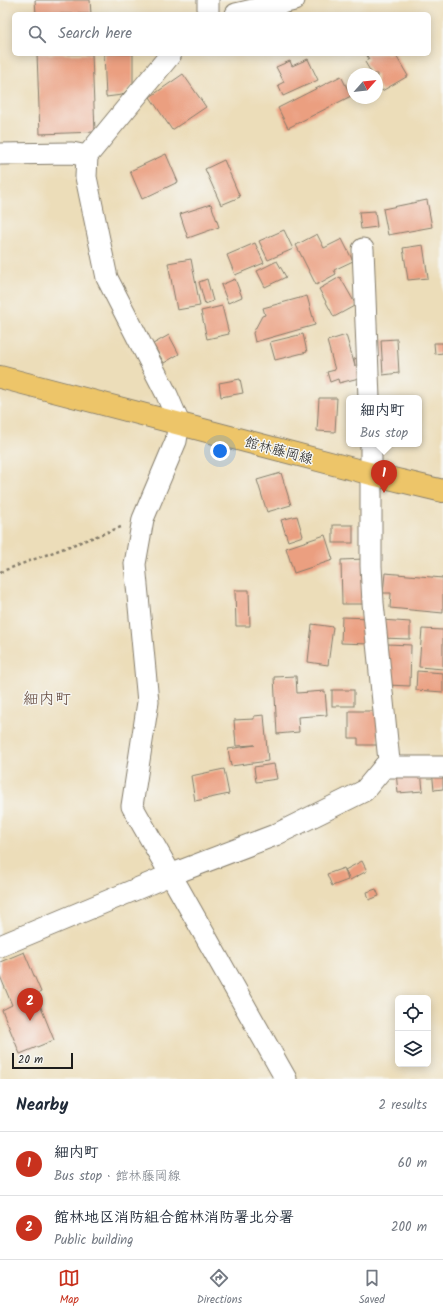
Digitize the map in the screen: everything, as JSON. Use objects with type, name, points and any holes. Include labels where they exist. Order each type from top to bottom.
[{"type":"main road","name":"館林藤岡線","points":[[0,377],[372,474],[443,491]]},
{"type":"street","points":[[208,0],[208,12]]},
{"type":"street","points":[[244,12],[294,0]]},
{"type":"street","points":[[169,56],[87,156],[86,177],[107,278],[167,395],[179,423],[176,440],[143,519],[135,564],[148,702],[132,806],[286,1079]]},
{"type":"street","points":[[0,154],[72,153],[87,156]]},
{"type":"street","points":[[363,250],[369,395]]},
{"type":"street","points":[[0,946],[170,875],[275,835],[364,791],[389,761],[373,603],[371,566],[371,447]]},
{"type":"street","points":[[384,767],[443,767]]},
{"type":"path","points":[[0,572],[143,519]]},
{"type":"building","points":[[35,0],[90,0],[91,12],[36,12]]},
{"type":"building","points":[[37,56],[92,56],[95,132],[40,134]]},
{"type":"building","points":[[104,56],[133,56],[133,84],[122,95],[106,97]]},
{"type":"building","points":[[367,56],[396,56],[408,76],[383,90],[383,68],[368,68],[365,62],[369,59]]},
{"type":"building","points":[[308,59],[318,80],[283,96],[278,85],[284,82],[276,67],[290,61],[292,66]]},
{"type":"building","points":[[183,74],[206,107],[172,130],[150,97]]},
{"type":"building","points":[[341,76],[347,88],[347,98],[288,128],[278,108]]},
{"type":"building","points":[[166,154],[178,182],[142,199],[130,171]]},
{"type":"building","points":[[224,160],[240,197],[221,205],[205,169]]},
{"type":"building","points":[[427,200],[432,227],[388,235],[383,209]]},
{"type":"building","points":[[211,204],[219,227],[188,238],[180,214]]},
{"type":"building","points":[[375,211],[377,227],[361,229],[359,212]]},
{"type":"building","points":[[284,230],[293,249],[268,260],[259,241]]},
{"type":"building","points":[[317,234],[324,248],[342,239],[353,261],[334,270],[336,274],[316,285],[296,245]]},
{"type":"building","points":[[255,243],[264,263],[235,275],[227,255]]},
{"type":"building","points":[[423,245],[428,278],[408,280],[403,248]]},
{"type":"building","points":[[191,259],[200,306],[177,310],[168,263]]},
{"type":"building","points":[[277,261],[286,277],[265,287],[257,271]]},
{"type":"building","points":[[340,277],[356,305],[334,317],[319,289]]},
{"type":"building","points":[[207,279],[213,301],[205,304],[199,282]]},
{"type":"building","points":[[235,279],[242,297],[228,303],[221,285]]},
{"type":"building","points":[[307,296],[315,325],[255,342],[253,333],[262,316],[265,315],[263,308]]},
{"type":"building","points":[[222,306],[229,334],[207,339],[201,311]]},
{"type":"building","points":[[303,334],[307,352],[275,360],[270,342]]},
{"type":"building","points":[[169,335],[179,354],[164,363],[153,344]]},
{"type":"building","points":[[346,335],[355,366],[354,359],[362,357],[359,378],[339,383],[338,379],[330,382],[327,372],[335,370],[327,341]]},
{"type":"building","points":[[397,339],[399,373],[383,375],[381,340]]},
{"type":"building","points":[[434,343],[443,343],[443,353],[435,354]]},
{"type":"building","points":[[240,379],[243,393],[221,397],[219,383]]},
{"type":"building","points":[[319,398],[337,398],[335,432],[317,431]]},
{"type":"building","points":[[281,473],[291,505],[267,512],[257,480]]},
{"type":"building","points":[[297,516],[303,536],[288,541],[281,520]]},
{"type":"building","points":[[333,525],[353,525],[353,543],[333,543]]},
{"type":"building","points":[[325,535],[333,560],[294,573],[286,548]]},
{"type":"building","points":[[364,559],[364,604],[342,604],[341,560]]},
{"type":"building","points":[[385,573],[443,578],[443,613],[390,608],[391,593],[383,593]]},
{"type":"building","points":[[235,590],[249,590],[250,626],[236,626]]},
{"type":"building","points":[[342,617],[370,618],[369,644],[341,643]]},
{"type":"building","points":[[381,620],[410,622],[410,639],[380,638]]},
{"type":"building","points":[[312,624],[333,627],[328,665],[308,662]]},
{"type":"building","points":[[422,629],[443,630],[443,669],[419,667]]},
{"type":"building","points":[[387,644],[411,645],[410,686],[386,685]]},
{"type":"building","points":[[417,671],[443,673],[443,692],[416,690]]},
{"type":"building","points":[[296,676],[297,693],[325,691],[327,715],[298,717],[299,732],[277,734],[274,677]]},
{"type":"building","points":[[332,690],[354,690],[354,706],[332,706]]},
{"type":"building","points":[[349,711],[378,711],[378,745],[358,745],[358,738],[349,738]]},
{"type":"building","points":[[264,715],[268,761],[231,766],[228,749],[255,745],[236,746],[234,720],[254,719],[254,716]]},
{"type":"building","points":[[274,764],[277,779],[256,782],[254,767]]},
{"type":"building","points":[[224,769],[229,794],[195,801],[191,776]]},
{"type":"building","points":[[443,769],[443,789],[434,790],[432,770]]},
{"type":"building","points":[[421,771],[423,791],[398,793],[396,772]]},
{"type":"building","points":[[362,861],[367,871],[350,880],[345,870]]},
{"type":"building","points":[[344,868],[348,880],[332,886],[327,874]]},
{"type":"building","points":[[376,889],[379,896],[369,900],[367,892]]},
{"type":"building","points":[[24,952],[41,992],[36,995],[54,1040],[20,1054],[2,1010],[12,1005],[0,976],[0,962]]},
{"type":"place","name":"細内町","points":[[384,493]]},
{"type":"place","name":"館林地区消防組合館林消防署北分署","points":[[30,1021]]},
{"type":"district","name":"細内町","points":[[47,698]]}]
